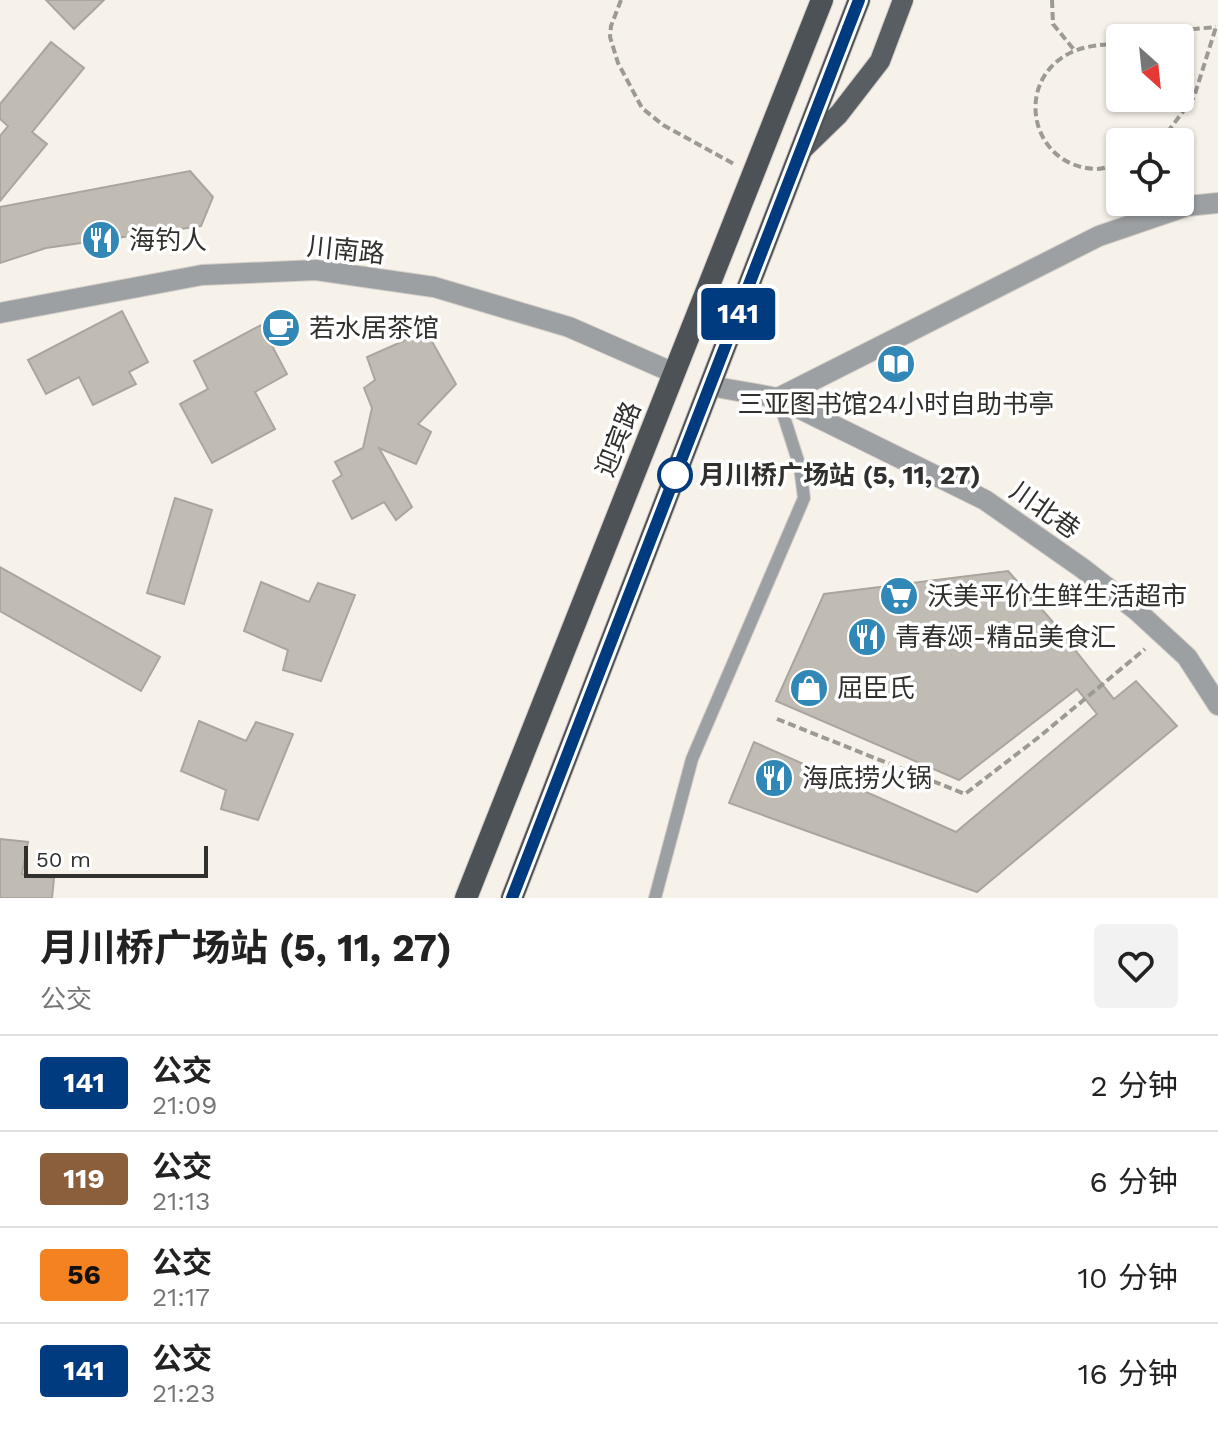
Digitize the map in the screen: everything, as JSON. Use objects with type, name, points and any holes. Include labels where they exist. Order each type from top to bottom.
[{"type":"highway","name":"迎宾路","points":[[466,898],[822,0]]},
{"type":"highway","points":[[512,898],[859,0]]},
{"type":"main road","points":[[801,152],[862,87],[880,61],[900,9]]},
{"type":"street","points":[[778,398],[1099,236],[1187,206],[1218,203]]},
{"type":"street","name":"川南路","points":[[0,313],[202,275],[316,270],[434,287],[569,327],[674,373]]},
{"type":"street","name":"川北巷","points":[[710,386],[778,398],[985,500],[1082,568],[1162,634],[1187,657],[1218,705]]},
{"type":"lane","points":[[655,898],[692,759],[804,498],[800,467],[778,398]]},
{"type":"path","points":[[621,0],[610,37],[618,63],[642,108],[663,125],[752,174]]},
{"type":"path","points":[[1052,0],[1053,24],[1075,51]]},
{"type":"path","points":[[1171,128],[1194,97],[1217,27],[1194,29]]},
{"type":"path","points":[[1106,44],[1069,53],[1047,73],[1033,101],[1036,124],[1057,155],[1071,164],[1098,169],[1106,167]]},
{"type":"path","points":[[777,719],[965,794],[1039,737],[1162,634]]},
{"type":"building","points":[[46,0],[104,0],[74,29]]},
{"type":"building","points":[[51,42],[84,68],[32,132],[47,144],[0,201],[0,136],[8,126],[0,119],[0,104]]},
{"type":"building","points":[[190,171],[213,197],[201,226],[46,248],[0,263],[0,207]]},
{"type":"building","points":[[122,311],[148,362],[129,372],[136,384],[93,405],[79,377],[46,394],[28,360]]},
{"type":"building","points":[[261,325],[287,374],[255,392],[275,429],[212,463],[180,404],[208,389],[194,361]]},
{"type":"building","points":[[426,331],[456,384],[418,424],[431,432],[416,464],[379,448],[412,507],[396,520],[384,502],[352,519],[333,481],[342,475],[335,462],[363,448],[372,408],[364,388],[375,380],[367,357]]},
{"type":"building","points":[[175,498],[212,510],[184,604],[147,593]]},
{"type":"building","points":[[0,567],[160,657],[141,691],[0,611]]},
{"type":"building","points":[[1008,571],[1114,699],[1136,681],[1177,726],[977,892],[729,803],[754,742],[956,832],[1097,714],[1077,689],[959,780],[776,701],[824,594]]},
{"type":"building","points":[[261,582],[309,602],[318,583],[355,595],[321,681],[283,670],[288,650],[244,631]]},
{"type":"building","points":[[199,721],[246,741],[256,722],[293,734],[258,820],[221,809],[226,790],[181,771]]},
{"type":"building","points":[[0,839],[28,842],[22,874],[54,878],[52,898],[0,898]]},
{"type":"bus line","name":"141","points":[[512,898],[859,0]]},
{"type":"place","name":"海钓人","points":[[101,240]]},
{"type":"place","name":"若水居茶馆","points":[[281,328]]},
{"type":"place","name":"三亚图书馆24小时自助书亭","points":[[896,364]]},
{"type":"place","name":"月川桥广场站 (5, 11, 27)","points":[[675,475]]},
{"type":"place","name":"沃美平价生鲜生活超市","points":[[899,596]]},
{"type":"place","name":"青春颂-精品美食汇","points":[[867,637]]},
{"type":"place","name":"屈臣氏","points":[[809,688]]},
{"type":"place","name":"海底捞火锅","points":[[774,778]]}]
